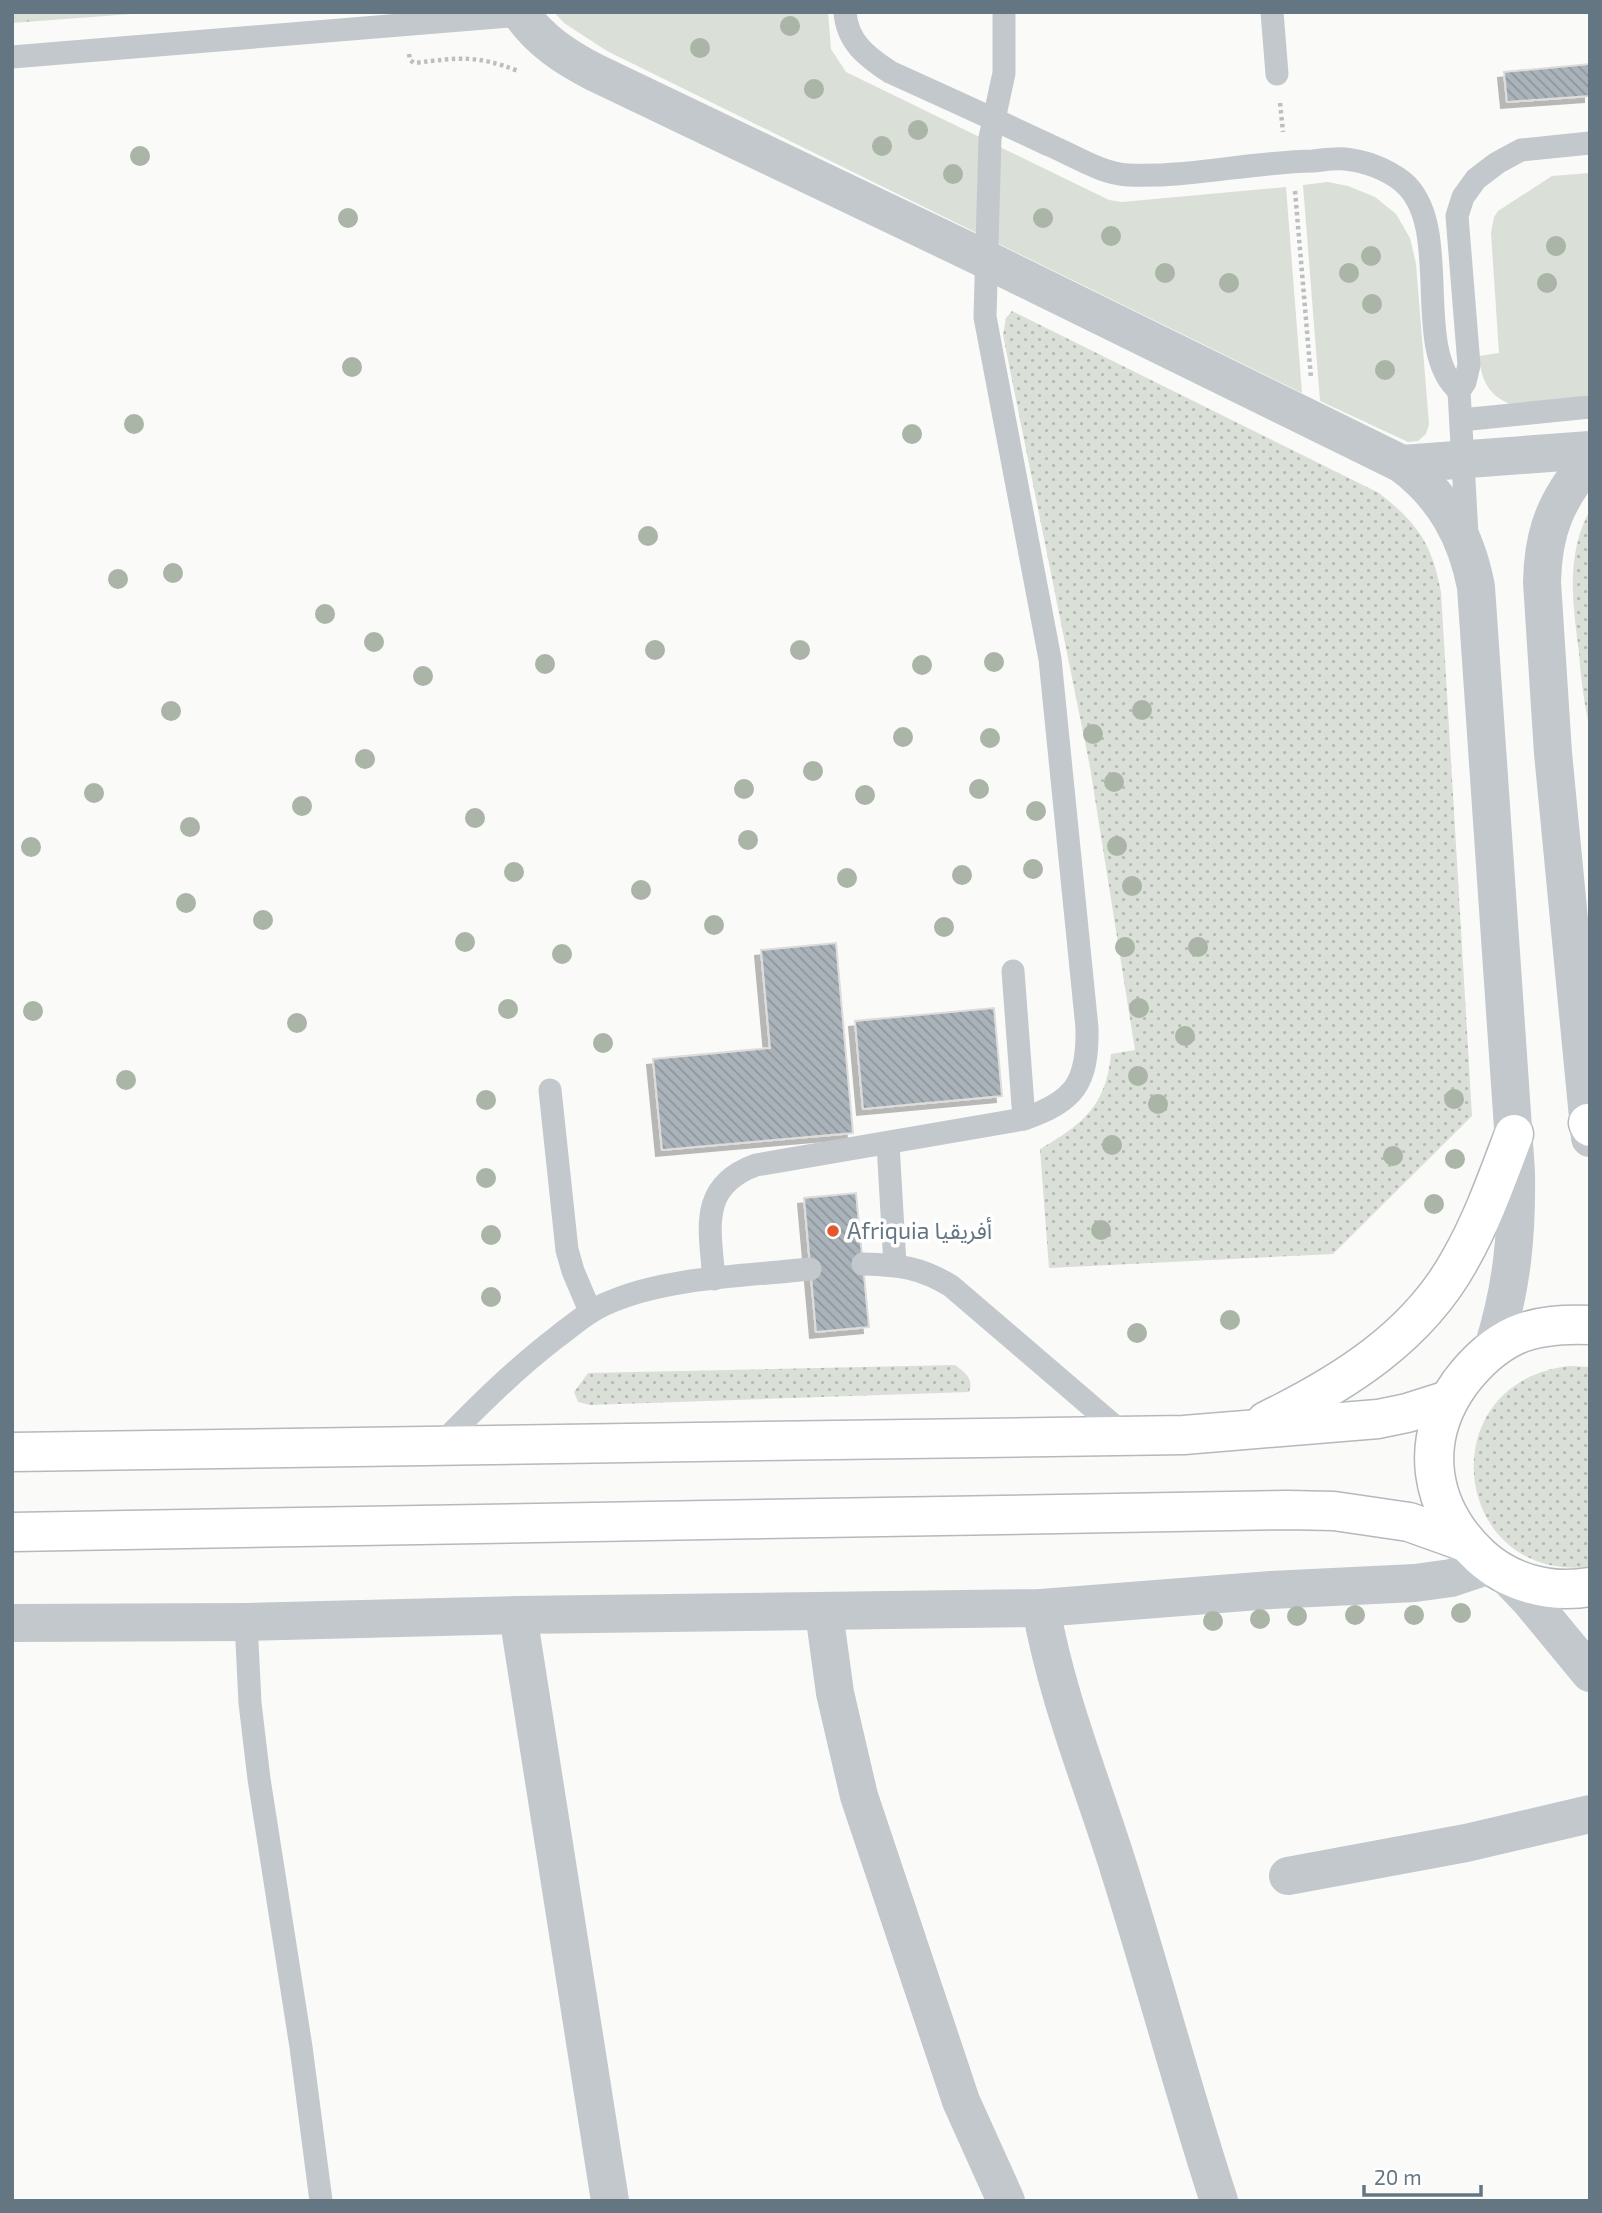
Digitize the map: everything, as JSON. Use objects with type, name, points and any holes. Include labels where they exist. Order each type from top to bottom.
[{"type":"highway","points":[[1248,1430],[1351,1374],[1388,1347],[1420,1316],[1460,1261],[1485,1210],[1514,1134]]},
{"type":"highway","points":[[1486,1560],[1442,1505],[1436,1484],[1435,1441],[1448,1400],[1473,1365],[1493,1348],[1516,1335],[1541,1327],[1590,1325]]},
{"type":"highway","points":[[12,1452],[1126,1436],[1248,1430],[1378,1419],[1448,1400]]},
{"type":"highway","points":[[12,1532],[1287,1510],[1346,1513],[1409,1522],[1542,1587],[1562,1590],[1590,1587]]},
{"type":"street","points":[[521,14],[542,39],[567,58],[594,72],[987,260],[1402,464],[1419,477],[1448,510],[1467,550],[1476,587],[1514,1134],[1516,1245],[1505,1310],[1493,1348]]},
{"type":"street","points":[[1402,464],[1590,450]]},
{"type":"street","points":[[1589,1129],[1553,752],[1542,556],[1555,508],[1568,486],[1590,459]]},
{"type":"street","points":[[12,1623],[246,1622],[518,1615],[1041,1608],[1271,1590],[1415,1583],[1451,1578],[1486,1560],[1536,1608],[1590,1673]]},
{"type":"street","points":[[1041,1608],[1048,1648],[1064,1705],[1119,1867],[1219,2201]]},
{"type":"street","points":[[824,1612],[835,1693],[859,1796],[961,2101],[1006,2201]]},
{"type":"street","points":[[518,1615],[610,2201]]},
{"type":"street","points":[[1288,1876],[1466,1843],[1590,1815]]},
{"type":"lane","points":[[845,12],[846,25],[855,44],[871,60],[890,72],[1101,168],[1124,175],[1152,176],[1286,161],[1342,159],[1364,162],[1404,182],[1418,201],[1430,254],[1438,357],[1446,376],[1459,391],[1467,550]]},
{"type":"lane","points":[[714,1279],[709,1219],[713,1200],[724,1184],[738,1171],[756,1165],[1024,1119],[1054,1109],[1076,1087],[1088,1059],[1049,659],[988,337],[984,292],[989,155],[1005,63],[1004,12]]},
{"type":"lane","points":[[1272,12],[1277,74]]},
{"type":"lane","points":[[12,57],[521,14]]},
{"type":"lane","points":[[1459,391],[1465,382],[1469,365],[1457,216],[1463,197],[1476,179],[1521,150],[1590,143]]},
{"type":"lane","points":[[1461,420],[1590,407]]},
{"type":"lane","points":[[1013,971],[1024,1119]]},
{"type":"lane","points":[[550,1090],[567,1250],[590,1311]]},
{"type":"lane","points":[[888,1144],[895,1265]]},
{"type":"lane","points":[[863,1264],[915,1268],[934,1275],[951,1286],[1126,1436]]},
{"type":"lane","points":[[439,1446],[496,1389],[590,1311],[632,1294],[714,1279],[810,1269]]},
{"type":"lane","points":[[246,1622],[250,1703],[259,1779],[301,2047],[321,2201]]},
{"type":"path","points":[[406,25],[409,58],[412,62],[456,58],[482,59],[522,73]]},
{"type":"path","points":[[1277,74],[1288,180],[1296,194],[1312,393],[1305,417]]},
{"type":"green space","points":[[12,12],[158,12],[12,23]]},
{"type":"green space","points":[[554,12],[828,12],[831,49],[846,72],[1109,200],[1122,202],[1286,187],[1302,393],[607,51],[564,23]]},
{"type":"green space","points":[[1590,173],[1590,398],[1513,405],[1492,392],[1484,380],[1479,356],[1499,353],[1491,233],[1494,217],[1498,211],[1552,176]]},
{"type":"green space","points":[[1328,182],[1348,186],[1375,197],[1396,214],[1410,238],[1416,264],[1429,424],[1426,434],[1418,441],[1408,442],[1320,401],[1303,185]]},
{"type":"green space","points":[[1012,311],[1379,493],[1413,525],[1433,560],[1441,592],[1472,1116],[1333,1254],[1049,1268],[1040,1149],[1069,1131],[1090,1112],[1104,1087],[1111,1054],[1135,1050],[1090,767],[1003,335],[1006,318]]},
{"type":"green space","points":[[1590,510],[1590,729],[1582,682],[1573,580],[1577,545]]},
{"type":"green space","points":[[955,1365],[969,1379],[969,1392],[590,1405],[578,1402],[574,1392],[588,1373]]},
{"type":"green space","points":[[1570,1366],[1590,1367],[1590,1567],[1543,1563],[1508,1544],[1485,1514],[1474,1478],[1477,1440],[1494,1406],[1524,1380]]},
{"type":"building","points":[[1590,64],[1590,96],[1507,102],[1504,72]]},
{"type":"building","points":[[836,943],[853,1133],[662,1150],[653,1059],[770,1048],[761,950]]},
{"type":"building","points":[[994,1008],[1002,1096],[863,1109],[855,1021]]},
{"type":"building","name":"Afriquia أفريقيا","points":[[856,1193],[869,1327],[816,1332],[804,1198]]},
{"type":"place","name":"Afriquia أفريقيا","points":[[833,1231]]}]
